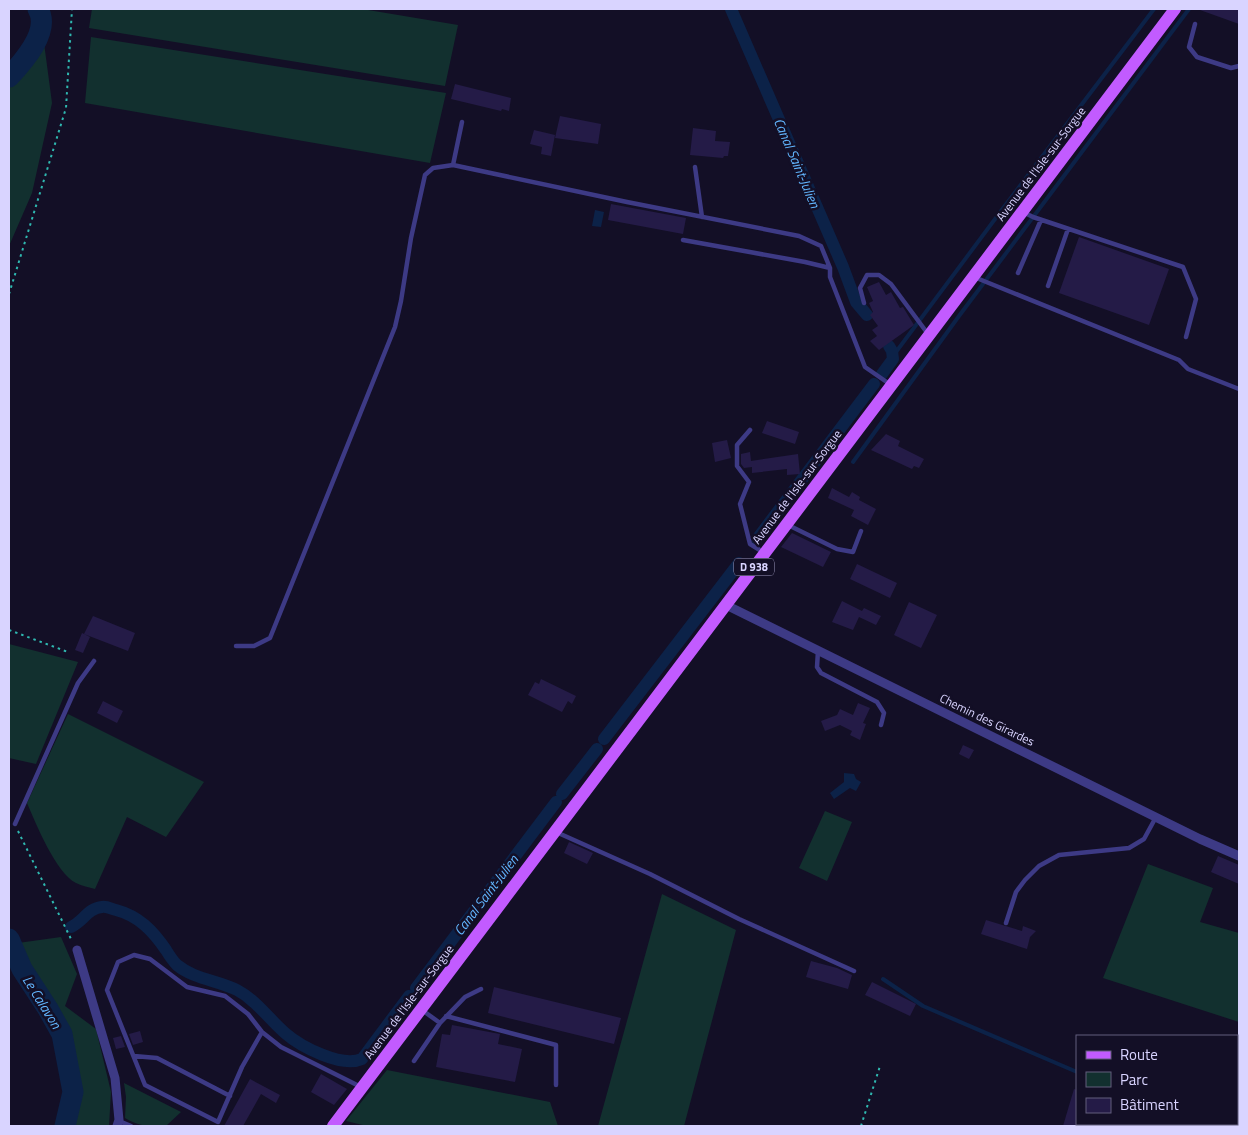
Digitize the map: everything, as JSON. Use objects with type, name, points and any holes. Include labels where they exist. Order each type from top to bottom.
[{"type":"main road","name":"Avenue de l'Isle-sur-Sorgue","points":[[333,1126],[1175,9]]},
{"type":"street","name":"Chemin des Girardes","points":[[726,605],[1239,856]]},
{"type":"street","points":[[77,950],[114,1078],[118,1123]]},
{"type":"lane","points":[[1195,24],[1189,47],[1197,56],[1231,68],[1239,66]]},
{"type":"lane","points":[[453,166],[462,122]]},
{"type":"lane","points":[[236,646],[254,646],[270,638],[395,326],[425,175],[433,168],[453,166],[798,236],[821,246],[830,268],[830,276],[865,367],[891,385]]},
{"type":"lane","points":[[695,167],[702,217]]},
{"type":"lane","points":[[1023,212],[1041,220],[1183,267],[1196,299],[1186,337]]},
{"type":"lane","points":[[1018,273],[1041,220]]},
{"type":"lane","points":[[1048,286],[1068,229]]},
{"type":"lane","points":[[683,240],[830,268]]},
{"type":"lane","points":[[864,303],[860,288],[867,275],[879,275],[891,284],[929,336]]},
{"type":"lane","points":[[974,277],[1179,360],[1188,368],[1239,389]]},
{"type":"lane","points":[[750,430],[737,445],[736,466],[748,482],[740,504],[750,544],[765,553]]},
{"type":"lane","points":[[786,525],[837,549],[853,552],[861,531]]},
{"type":"lane","points":[[818,651],[817,667],[821,673],[877,702],[884,713],[882,725]]},
{"type":"lane","points":[[15,824],[78,683],[94,661]]},
{"type":"lane","points":[[1006,923],[1016,892],[1039,866],[1059,855],[1129,848],[1144,839],[1156,817]]},
{"type":"lane","points":[[555,832],[650,874],[739,919],[854,971]]},
{"type":"lane","points":[[262,1032],[242,1067],[218,1122],[145,1085],[108,990],[118,962],[134,955],[150,959],[187,987],[225,996],[248,1014],[262,1032],[281,1048],[362,1088]]},
{"type":"lane","points":[[414,1062],[446,1016],[465,997],[481,989]]},
{"type":"lane","points":[[421,1010],[440,1023]]},
{"type":"lane","points":[[446,1016],[556,1045],[556,1085]]},
{"type":"lane","points":[[134,1056],[157,1058],[230,1096]]},
{"type":"lane","points":[[118,1123],[131,1126]]},
{"type":"path","points":[[9,294],[66,108],[72,9]]},
{"type":"path","points":[[9,630],[68,652]]},
{"type":"path","points":[[15,824],[77,950]]},
{"type":"path","points":[[861,1126],[880,1066]]},
{"type":"green space","points":[[92,9],[362,9],[458,25],[445,86],[89,28]]},
{"type":"green space","points":[[91,37],[446,93],[430,163],[85,103]]},
{"type":"green space","points":[[44,43],[52,103],[32,193],[9,246],[9,87]]},
{"type":"green space","points":[[9,644],[78,662],[36,764],[9,758]]},
{"type":"green space","points":[[68,714],[204,782],[166,837],[127,817],[95,889],[76,883],[61,869],[47,847],[27,803]]},
{"type":"green space","points":[[825,811],[852,822],[827,881],[799,868]]},
{"type":"green space","points":[[1148,864],[1213,888],[1200,922],[1239,933],[1239,1022],[1103,978]]},
{"type":"green space","points":[[662,894],[736,930],[684,1126],[598,1126]]},
{"type":"green space","points":[[61,937],[77,974],[65,1006],[96,1029],[111,1092],[109,1126],[70,1126],[78,1089],[70,1046],[60,1015],[24,962],[18,943]]},
{"type":"green space","points":[[387,1070],[550,1102],[558,1126],[367,1126],[346,1121]]},
{"type":"green space","points":[[124,1083],[181,1112],[166,1126],[144,1125],[130,1121],[125,1118],[126,1097]]},
{"type":"water","points":[[595,210],[604,212],[601,227],[592,226]]},
{"type":"water","points":[[844,773],[854,774],[856,779],[861,782],[856,791],[850,788],[834,799],[830,793],[844,782]]},
{"type":"building","points":[[1239,9],[1239,24],[1200,10]]},
{"type":"building","points":[[455,84],[511,98],[509,111],[502,109],[501,111],[451,99]]},
{"type":"building","points":[[560,116],[601,124],[598,144],[555,138]]},
{"type":"building","points":[[693,128],[716,131],[715,141],[730,142],[728,156],[723,158],[690,155]]},
{"type":"building","points":[[534,130],[555,135],[551,156],[541,154],[542,147],[530,144]]},
{"type":"building","points":[[611,204],[686,218],[683,234],[608,220]]},
{"type":"building","points":[[1079,237],[1169,269],[1149,325],[1059,293]]},
{"type":"building","points":[[879,282],[886,295],[891,292],[900,308],[903,307],[914,325],[879,350],[870,341],[877,336],[872,330],[878,326],[870,315],[873,312],[869,303],[873,301],[867,287]]},
{"type":"building","points":[[767,421],[799,432],[795,444],[762,433]]},
{"type":"building","points":[[886,434],[900,441],[898,446],[924,459],[919,468],[914,466],[912,469],[871,450]]},
{"type":"building","points":[[727,440],[731,458],[715,462],[712,443]]},
{"type":"building","points":[[750,452],[751,461],[798,454],[800,474],[787,475],[787,469],[752,473],[752,467],[744,468],[741,464],[741,454]]},
{"type":"building","points":[[832,488],[849,497],[852,492],[860,497],[859,500],[876,509],[868,525],[851,516],[854,510],[828,498]]},
{"type":"building","points":[[792,533],[831,552],[823,567],[781,547]]},
{"type":"building","points":[[857,564],[897,583],[890,598],[850,579]]},
{"type":"building","points":[[842,601],[862,611],[864,608],[881,616],[876,625],[859,617],[853,630],[832,622]]},
{"type":"building","points":[[909,602],[937,615],[921,648],[894,635]]},
{"type":"building","points":[[93,616],[135,633],[128,651],[84,634]]},
{"type":"building","points":[[82,633],[90,637],[83,653],[75,650]]},
{"type":"building","points":[[541,679],[576,696],[572,704],[568,701],[562,712],[528,695],[535,682],[539,684]]},
{"type":"building","points":[[103,701],[123,711],[117,723],[97,713]]},
{"type":"building","points":[[858,703],[870,708],[863,723],[866,724],[860,740],[850,735],[852,731],[840,725],[825,731],[821,721],[837,715],[840,709],[853,715]]},
{"type":"building","points":[[963,745],[974,750],[969,759],[959,754]]},
{"type":"building","points":[[569,842],[593,853],[587,864],[564,853]]},
{"type":"building","points":[[1218,856],[1239,865],[1239,884],[1211,872]]},
{"type":"building","points":[[986,920],[1022,931],[1023,926],[1036,931],[1030,937],[1027,949],[981,934]]},
{"type":"building","points":[[811,961],[837,968],[852,975],[848,989],[806,977]]},
{"type":"building","points":[[872,982],[916,1004],[910,1016],[865,995]]},
{"type":"building","points":[[494,987],[621,1018],[614,1044],[488,1013]]},
{"type":"building","points":[[452,1025],[500,1034],[498,1044],[522,1049],[515,1082],[436,1067],[442,1034],[450,1035]]},
{"type":"building","points":[[140,1031],[143,1042],[133,1045],[129,1034]]},
{"type":"building","points":[[121,1036],[125,1047],[116,1049],[113,1038]]},
{"type":"building","points":[[321,1074],[347,1089],[334,1105],[311,1092]]},
{"type":"building","points":[[250,1079],[280,1095],[276,1103],[261,1094],[243,1126],[224,1126]]},
{"type":"building","points":[[1074,1089],[1076,1090],[1077,1126],[1063,1126]]},
{"type":"waterway","name":"Le Calavon","points":[[9,77],[22,63],[38,36],[41,27],[38,9]]},
{"type":"waterway","name":"Canal Saint-Julien","points":[[731,9],[843,267],[856,302],[867,315]]},
{"type":"waterway","points":[[893,356],[1154,9]]},
{"type":"waterway","points":[[853,462],[959,316],[1189,9]]},
{"type":"waterway","name":"Canal Saint-Julien","points":[[882,374],[893,359],[889,346]]},
{"type":"waterway","name":"Canal Saint-Julien","points":[[757,539],[874,384]]},
{"type":"waterway","name":"Canal Saint-Julien","points":[[604,739],[739,563]]},
{"type":"waterway","name":"Canal Saint-Julien","points":[[562,794],[597,749]]},
{"type":"waterway","name":"Canal Saint-Julien","points":[[416,988],[556,802]]},
{"type":"waterway","name":"Canal Saint-Julien","points":[[71,927],[89,912],[102,907],[132,916],[151,931],[174,962],[184,970],[237,990],[250,999],[292,1039],[322,1055],[344,1061],[362,1059],[409,996]]},
{"type":"waterway","name":"Le Calavon","points":[[9,939],[22,969],[62,1034],[73,1092],[65,1126]]},
{"type":"waterway","points":[[883,979],[923,1006],[1076,1072]]}]
